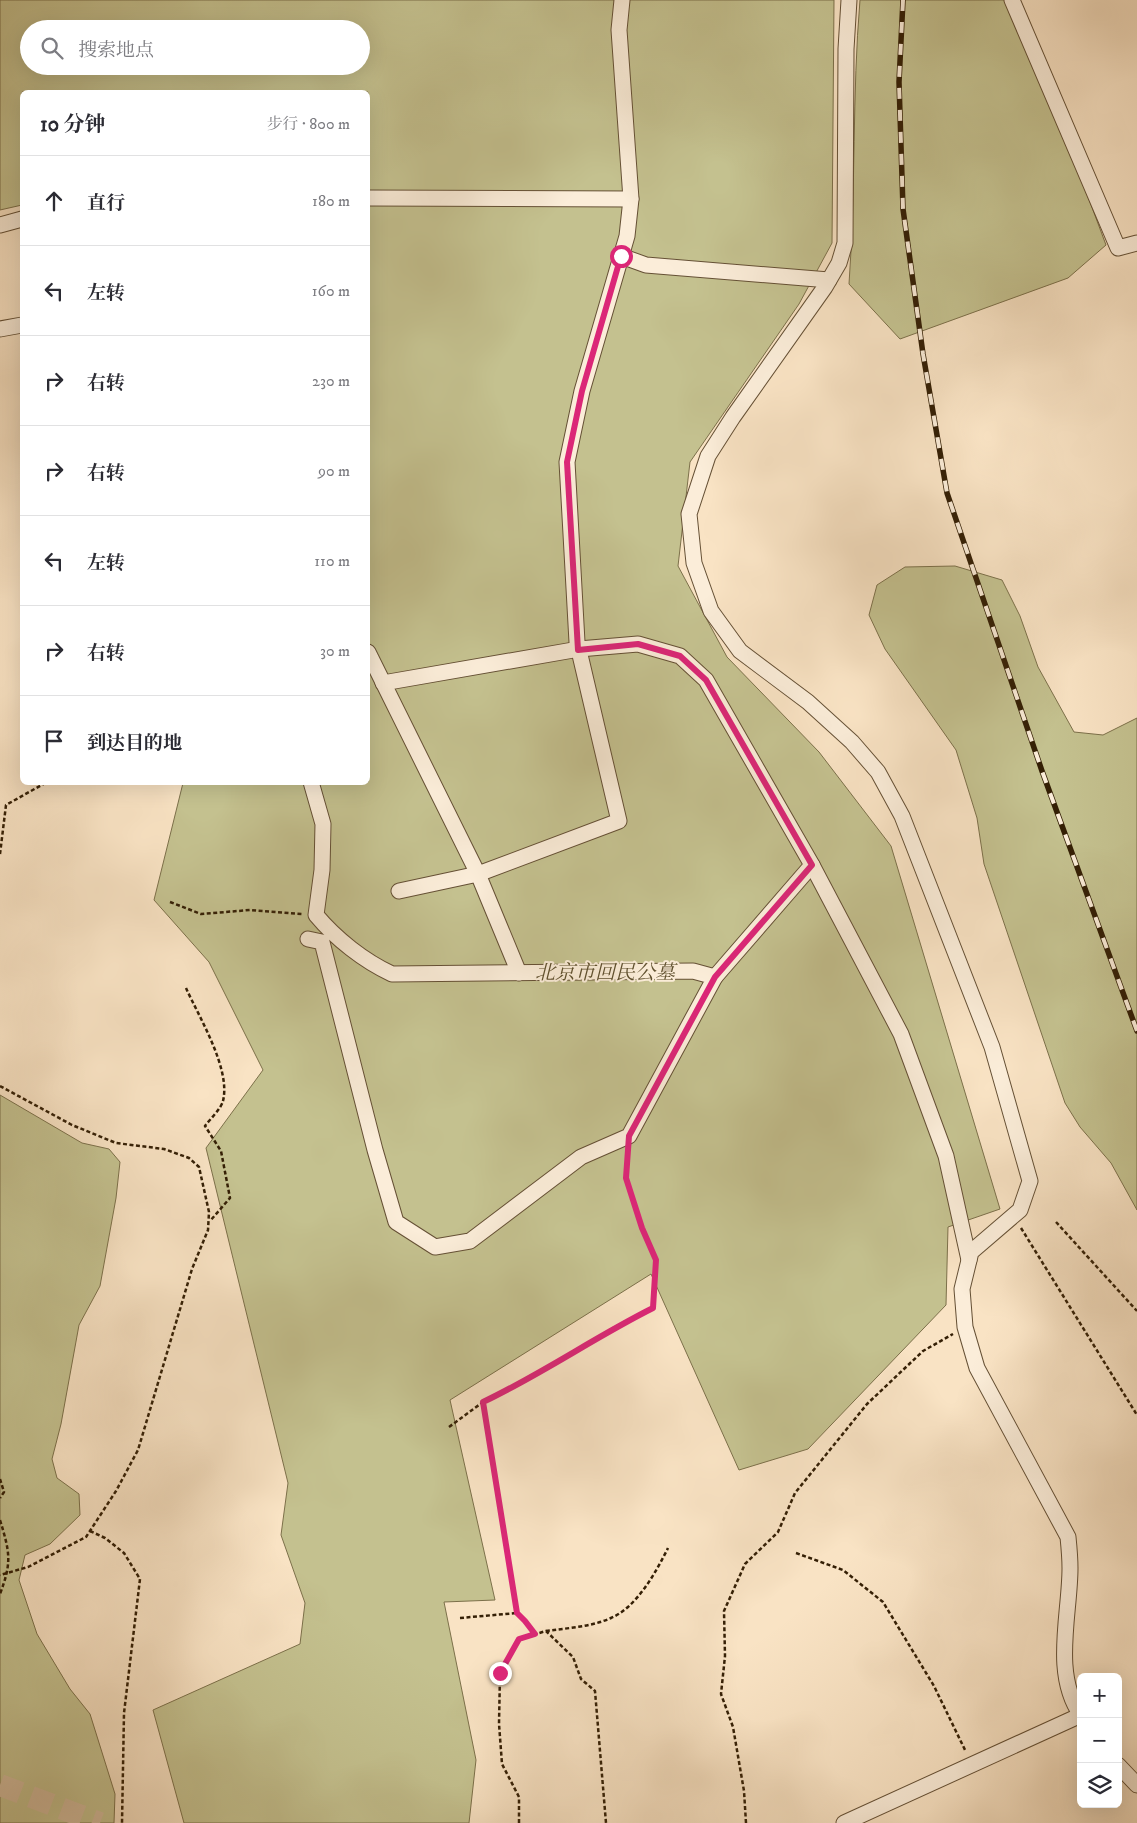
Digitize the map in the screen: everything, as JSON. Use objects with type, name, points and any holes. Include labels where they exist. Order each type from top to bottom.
[{"type":"street","points":[[399,891],[478,874],[619,822],[578,650],[567,462],[582,391],[627,236],[631,199],[619,30],[622,0]]},
{"type":"street","points":[[849,0],[846,49],[845,243],[839,263],[829,280],[733,416],[708,456],[689,514],[694,563],[711,611],[740,651],[808,702],[852,742],[878,772],[902,816],[992,1048],[1030,1180],[1020,1210],[971,1252],[962,1289],[965,1327],[977,1368],[1068,1537],[1070,1568],[1065,1670],[1072,1703],[1077,1710]]},
{"type":"street","points":[[1012,0],[1118,248],[1137,243]]},
{"type":"street","points":[[370,198],[631,199]]},
{"type":"street","points":[[0,225],[20,220]]},
{"type":"street","points":[[621,256],[646,265],[829,280]]},
{"type":"street","points":[[0,329],[20,325]]},
{"type":"street","points":[[383,683],[578,650],[638,644],[680,656],[706,680],[812,865],[901,1034],[946,1156],[969,1260]]},
{"type":"street","points":[[370,656],[478,874],[519,973]]},
{"type":"street","points":[[312,785],[323,824],[322,870],[316,915],[326,927],[374,966],[392,974],[692,971],[715,977]]},
{"type":"street","points":[[308,939],[322,942],[375,1150],[396,1222],[435,1247],[470,1241],[581,1157],[629,1136],[715,977],[812,865]]},
{"type":"street","points":[[844,1823],[1077,1717]]},
{"type":"street","points":[[1122,1769],[1137,1785]]},
{"type":"path","points":[[0,854],[6,806],[42,785]]},
{"type":"path","points":[[170,902],[201,914],[250,910],[316,915]]},
{"type":"path","points":[[186,988],[219,1062],[225,1084],[223,1103],[205,1126],[221,1151],[230,1198],[209,1222]]},
{"type":"path","points":[[0,1086],[72,1125],[116,1143],[164,1149],[189,1158],[199,1167],[209,1212],[208,1230],[192,1268],[138,1450],[116,1490],[86,1537],[28,1567],[0,1575]]},
{"type":"path","points":[[449,1427],[483,1402],[520,1384],[614,1327],[653,1308],[656,1260],[642,1228],[626,1178],[629,1136]]},
{"type":"path","points":[[1013,1216],[1137,1415]]},
{"type":"path","points":[[1056,1222],[1137,1311]]},
{"type":"path","points":[[746,1823],[744,1791],[735,1736],[721,1694],[725,1656],[724,1611],[745,1564],[778,1532],[795,1493],[867,1404],[923,1351],[965,1327]]},
{"type":"path","points":[[483,1402],[517,1613],[535,1634]]},
{"type":"path","points":[[0,1479],[4,1492],[0,1498]]},
{"type":"path","points":[[0,1520],[10,1551],[8,1573],[0,1594]]},
{"type":"path","points":[[90,1531],[105,1538],[124,1553],[140,1579],[124,1713],[122,1823]]},
{"type":"path","points":[[519,1823],[519,1797],[502,1764],[499,1724],[500,1673],[519,1639],[546,1631],[612,1618],[633,1601],[653,1578],[668,1548]]},
{"type":"path","points":[[796,1552],[843,1570],[883,1602],[934,1686],[973,1764]]},
{"type":"path","points":[[460,1618],[517,1613]]},
{"type":"path","points":[[546,1631],[573,1657],[581,1679],[595,1691],[606,1823]]},
{"type":"green space","name":"北京市回民公墓","points":[[0,0],[834,0],[832,243],[799,304],[690,462],[678,566],[727,657],[819,752],[891,846],[1000,1209],[948,1227],[946,1305],[808,1449],[739,1470],[651,1274],[450,1400],[495,1600],[444,1602],[476,1760],[469,1823],[184,1823],[153,1710],[300,1644],[305,1603],[281,1535],[288,1483],[206,1148],[263,1070],[209,962],[154,900],[183,785],[370,785],[370,90],[20,90],[20,205],[0,210]]},
{"type":"green space","points":[[860,0],[1015,0],[1106,245],[1068,278],[900,339],[849,284]]},
{"type":"green space","points":[[955,566],[1002,580],[1020,616],[1038,667],[1074,732],[1103,735],[1137,718],[1137,1210],[1111,1163],[1080,1127],[1065,1103],[984,864],[977,818],[956,750],[885,649],[869,615],[877,585],[905,567]]},
{"type":"green space","points":[[0,1095],[82,1143],[109,1149],[120,1162],[116,1198],[100,1286],[79,1325],[61,1424],[52,1459],[57,1478],[79,1494],[80,1515],[50,1544],[25,1555],[19,1580],[37,1634],[70,1689],[90,1714],[115,1794],[114,1823],[0,1823]]},
{"type":"tunnel","points":[[0,1785],[100,1823]]},
{"type":"railway","points":[[903,0],[899,82],[903,209],[923,354],[947,493],[1042,771],[1137,1031]]},
{"type":"route","points":[[500,1673],[519,1639],[535,1634],[517,1613],[483,1402],[520,1384],[614,1327],[653,1308],[656,1260],[642,1228],[626,1178],[629,1136],[715,977],[812,865],[706,680],[680,656],[638,644],[578,650],[567,462],[582,391],[621,256]]}]
